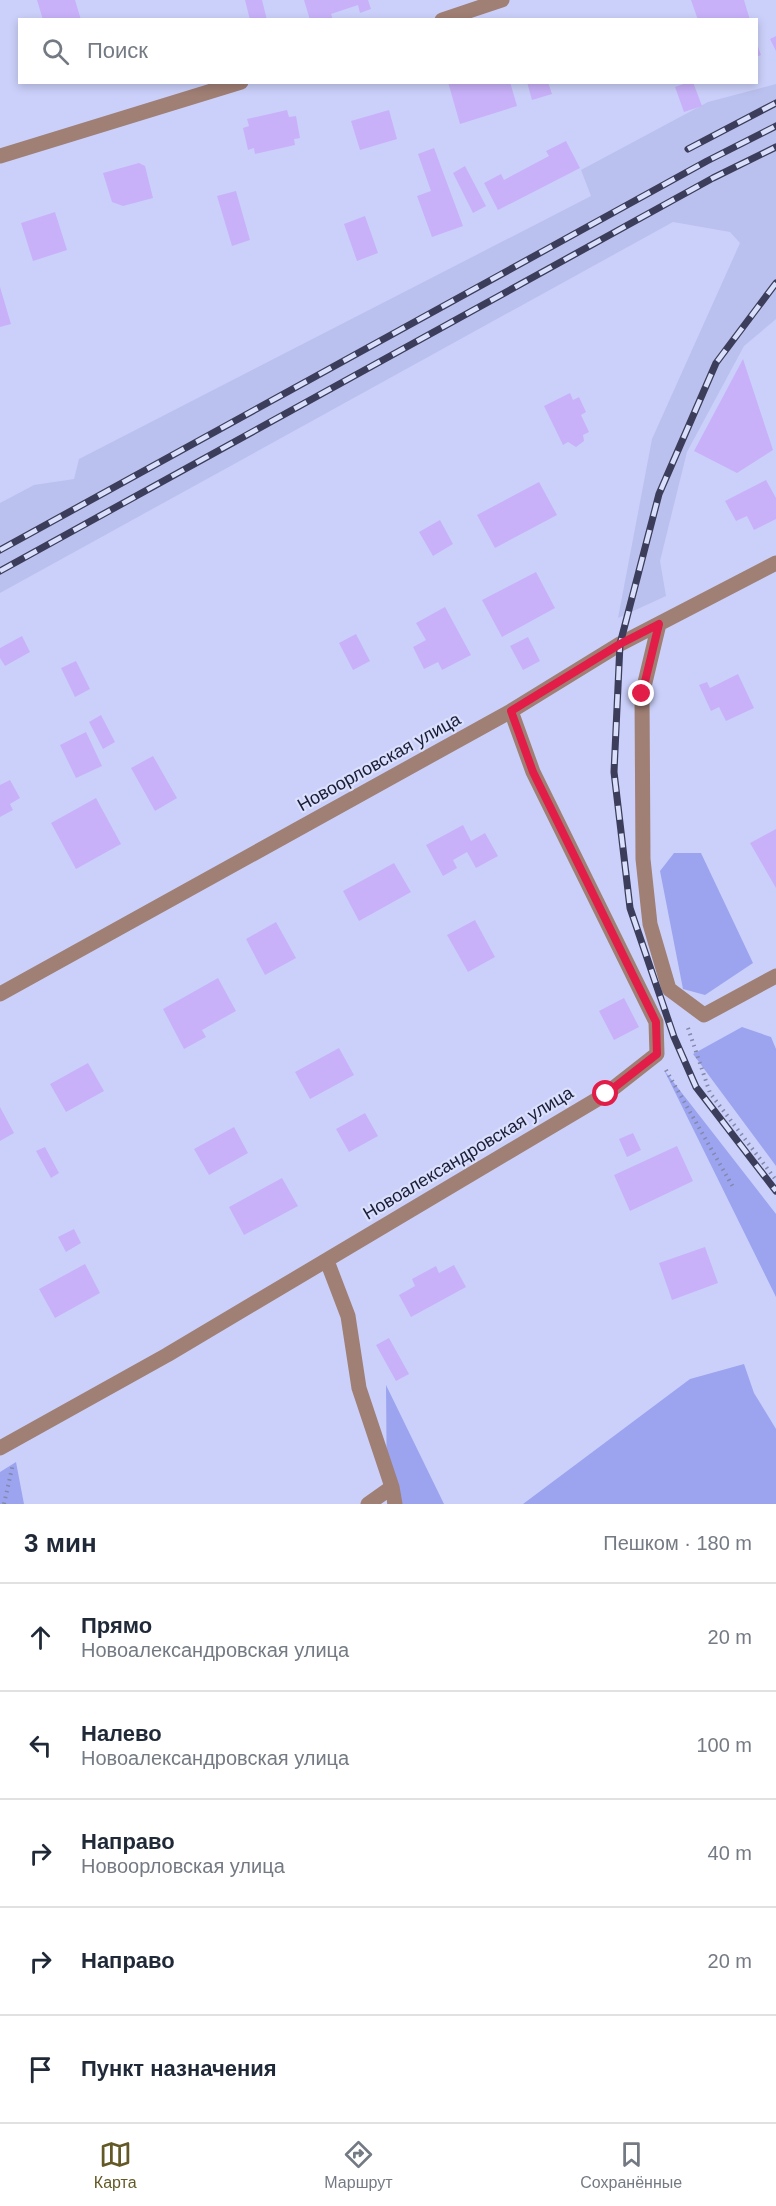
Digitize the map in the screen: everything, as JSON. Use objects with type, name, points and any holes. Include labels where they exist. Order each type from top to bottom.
[{"type":"street","points":[[448,18],[502,0]]},
{"type":"street","points":[[0,156],[235,84]]},
{"type":"street","name":"Новоорловская улица","points":[[0,994],[511,711],[620,644],[776,563]]},
{"type":"street","points":[[659,624],[642,694],[643,859],[650,924],[669,989],[704,1015],[776,976]]},
{"type":"street","points":[[511,711],[533,772],[656,1022],[657,1054]]},
{"type":"street","name":"Новоалександровская улица","points":[[0,1448],[327,1261],[606,1094],[657,1054]]},
{"type":"street","points":[[327,1261],[348,1316],[359,1388],[396,1504]]},
{"type":"street","points":[[368,1504],[392,1487]]},
{"type":"path","points":[[687,1028],[710,1093],[776,1180]]},
{"type":"path","points":[[657,1054],[733,1187]]},
{"type":"path","points":[[4,1504],[19,1439]]},
{"type":"shaded area","points":[[776,84],[776,319],[744,346],[687,452],[660,561],[666,596],[618,618],[652,439],[740,243],[730,232],[673,222],[0,593],[0,503],[34,485],[74,479],[79,459],[591,196],[581,170],[708,102]]},
{"type":"shaded area","points":[[674,853],[701,853],[753,963],[705,995],[683,989],[660,871]]},
{"type":"shaded area","points":[[742,1027],[771,1037],[776,1049],[776,1166],[693,1054]]},
{"type":"shaded area","points":[[664,1070],[776,1214],[776,1297]]},
{"type":"shaded area","points":[[744,1364],[754,1393],[776,1429],[776,1504],[523,1504],[690,1379]]},
{"type":"shaded area","points":[[386,1385],[444,1504],[387,1504]]},
{"type":"shaded area","points":[[16,1462],[24,1504],[0,1504],[0,1472]]},
{"type":"building","points":[[37,0],[75,0],[80,18],[42,18]]},
{"type":"building","points":[[245,0],[262,0],[266,18],[250,18]]},
{"type":"building","points":[[304,0],[368,0],[371,9],[360,13],[358,5],[331,14],[332,18],[309,18]]},
{"type":"building","points":[[691,0],[744,0],[749,18],[697,18]]},
{"type":"building","points":[[776,36],[776,51],[770,39]]},
{"type":"building","points":[[449,84],[511,84],[517,106],[460,124]]},
{"type":"building","points":[[528,84],[549,84],[552,94],[532,100]]},
{"type":"building","points":[[694,84],[702,106],[684,112],[675,87]]},
{"type":"building","points":[[287,110],[289,117],[296,116],[300,138],[294,139],[295,145],[255,154],[254,148],[248,150],[243,128],[249,126],[247,119]]},
{"type":"building","points":[[389,110],[397,139],[360,150],[351,121]]},
{"type":"building","points":[[566,141],[580,168],[498,210],[484,183],[501,174],[504,180],[549,156],[546,151]]},
{"type":"building","points":[[434,148],[463,226],[432,237],[417,196],[431,191],[418,154]]},
{"type":"building","points":[[139,163],[145,166],[153,198],[123,206],[112,202],[103,173]]},
{"type":"building","points":[[465,166],[486,206],[473,213],[453,173]]},
{"type":"building","points":[[236,191],[250,240],[232,246],[217,196]]},
{"type":"building","points":[[55,212],[67,250],[33,261],[21,223]]},
{"type":"building","points":[[365,216],[378,253],[357,261],[344,224]]},
{"type":"building","points":[[0,287],[11,324],[0,327]]},
{"type":"building","points":[[743,359],[773,450],[737,473],[694,451]]},
{"type":"building","points":[[570,393],[573,400],[579,397],[586,412],[581,415],[589,432],[583,435],[584,441],[576,447],[568,442],[563,445],[544,406]]},
{"type":"building","points":[[766,480],[776,498],[776,519],[754,530],[747,516],[736,521],[725,501]]},
{"type":"building","points":[[539,482],[557,515],[495,548],[477,515]]},
{"type":"building","points":[[440,520],[453,544],[433,556],[419,532]]},
{"type":"building","points":[[536,572],[555,608],[502,637],[482,600]]},
{"type":"building","points":[[445,607],[471,655],[442,670],[438,662],[424,669],[413,647],[426,640],[416,623]]},
{"type":"building","points":[[356,634],[370,661],[353,670],[339,643]]},
{"type":"building","points":[[22,636],[30,652],[5,666],[0,658],[0,648]]},
{"type":"building","points":[[528,637],[540,661],[523,670],[510,646]]},
{"type":"building","points":[[76,661],[90,689],[75,697],[61,668]]},
{"type":"building","points":[[738,674],[754,708],[726,721],[719,707],[711,711],[699,685],[707,682],[710,688]]},
{"type":"building","points":[[101,715],[115,742],[103,749],[89,722]]},
{"type":"building","points":[[86,732],[102,766],[76,778],[60,745]]},
{"type":"building","points":[[153,756],[177,798],[155,811],[131,768]]},
{"type":"building","points":[[10,780],[20,798],[10,804],[13,810],[0,817],[0,785]]},
{"type":"building","points":[[96,798],[121,844],[76,869],[51,823]]},
{"type":"building","points":[[463,825],[471,841],[485,833],[498,856],[476,868],[467,852],[453,860],[457,868],[443,876],[426,845]]},
{"type":"building","points":[[776,829],[776,888],[750,843]]},
{"type":"building","points":[[394,863],[411,892],[359,921],[343,891]]},
{"type":"building","points":[[475,920],[495,957],[468,972],[447,935]]},
{"type":"building","points":[[276,922],[296,958],[265,975],[246,939]]},
{"type":"building","points":[[218,978],[236,1011],[202,1030],[206,1037],[184,1049],[163,1009]]},
{"type":"building","points":[[624,998],[639,1027],[614,1040],[599,1011]]},
{"type":"building","points":[[339,1048],[354,1075],[310,1099],[295,1072]]},
{"type":"building","points":[[88,1063],[104,1091],[66,1112],[50,1084]]},
{"type":"building","points":[[0,1107],[14,1133],[0,1141]]},
{"type":"building","points":[[365,1113],[378,1136],[349,1152],[336,1129]]},
{"type":"building","points":[[234,1127],[248,1153],[209,1175],[194,1149]]},
{"type":"building","points":[[633,1133],[641,1150],[627,1157],[619,1139]]},
{"type":"building","points":[[677,1146],[693,1181],[630,1211],[614,1175]]},
{"type":"building","points":[[45,1147],[59,1173],[51,1178],[36,1151]]},
{"type":"building","points":[[282,1178],[298,1206],[244,1235],[229,1207]]},
{"type":"building","points":[[74,1229],[81,1243],[66,1252],[58,1237]]},
{"type":"building","points":[[705,1247],[718,1283],[672,1300],[659,1263]]},
{"type":"building","points":[[85,1264],[100,1293],[55,1318],[39,1289]]},
{"type":"building","points":[[454,1265],[466,1287],[411,1317],[399,1295],[415,1286],[412,1279],[436,1266],[439,1273]]},
{"type":"building","points":[[389,1338],[409,1374],[396,1381],[376,1345]]},
{"type":"railway","points":[[688,149],[776,103]]},
{"type":"railway","points":[[0,550],[707,161],[776,126]]},
{"type":"railway","points":[[0,571],[713,178],[776,147]]},
{"type":"railway","points":[[776,283],[716,363],[659,494],[620,644],[614,772],[630,908],[674,1037],[696,1087],[776,1191]]},
{"type":"route","points":[[606,1094],[657,1054],[656,1022],[533,772],[511,711],[620,644],[659,624],[642,694]]}]
